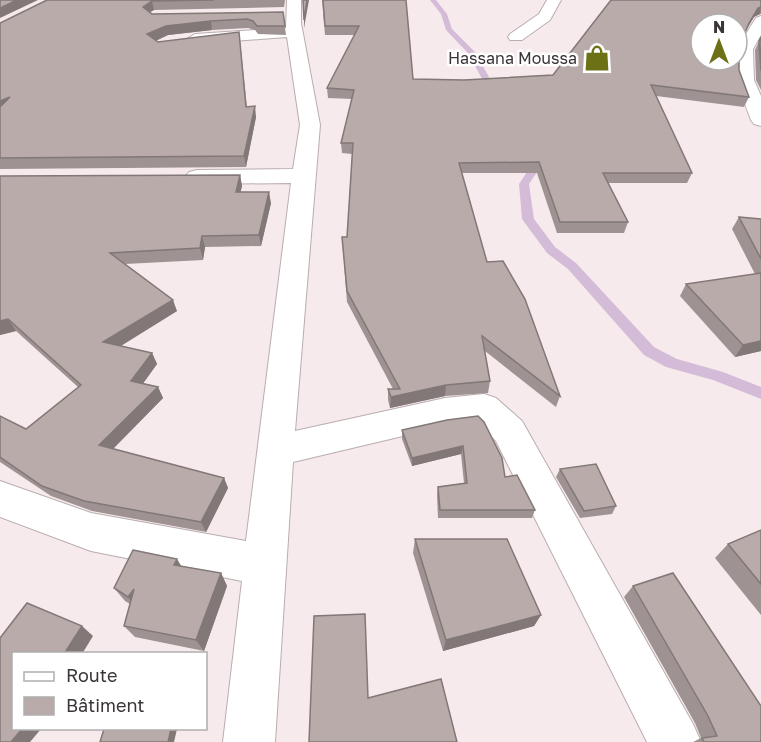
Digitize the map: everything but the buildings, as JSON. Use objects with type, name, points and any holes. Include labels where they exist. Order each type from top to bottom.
[{"type":"street","points":[[516,37],[545,17],[554,0]]},
{"type":"street","points":[[184,41],[291,15],[310,125],[275,451],[249,742]]},
{"type":"street","points":[[761,21],[745,49],[746,80],[761,120]]},
{"type":"street","points":[[179,177],[303,176]]},
{"type":"street","points":[[275,451],[445,412],[483,408],[509,431],[675,742]]},
{"type":"street","points":[[0,499],[91,532],[266,566]]},
{"type":"waterway","points":[[433,0],[444,14],[448,29],[471,52],[495,95]]},
{"type":"waterway","points":[[531,154],[532,172],[524,184],[528,219],[551,250],[572,266],[649,351],[672,363],[718,376],[761,393]]},
{"type":"place","name":"Hassana Moussa","points":[[597,58]]}]
